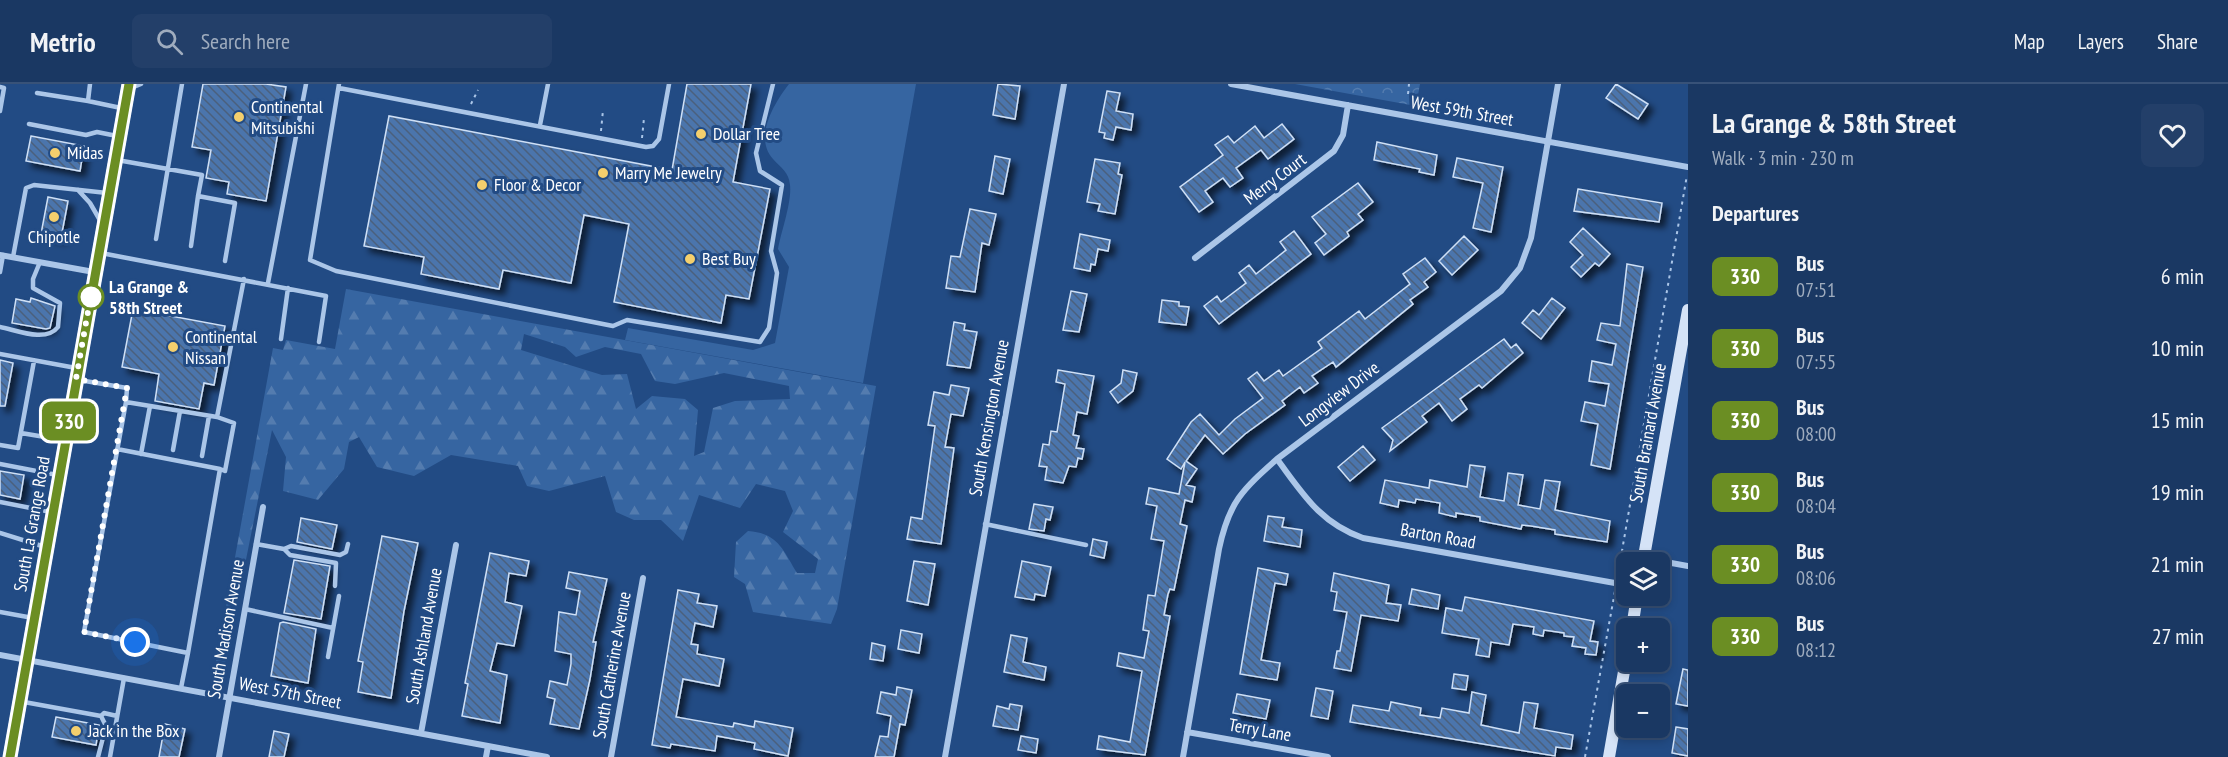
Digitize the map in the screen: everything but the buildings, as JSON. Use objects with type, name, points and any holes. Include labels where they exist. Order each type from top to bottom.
[{"type":"main road","name":"South La Grange Road","points":[[14,756],[20,702],[103,226],[125,108],[133,86]]},
{"type":"street","name":"South Kensington Avenue","points":[[945,757],[1064,84]]},
{"type":"street","name":"West 59th Street","points":[[1231,84],[1688,168]]},
{"type":"street","name":"Longview Drive","points":[[1183,757],[1224,524],[1234,502],[1248,485],[1277,459],[1501,291],[1520,268],[1531,238],[1558,84]]},
{"type":"street","name":"Merry Court","points":[[1195,258],[1334,152],[1343,135],[1347,105]]},
{"type":"street","points":[[1,255],[95,273]]},
{"type":"street","name":"South Brainard Avenue","points":[[1645,552],[1688,310]]},
{"type":"street","name":"Barton Road","points":[[1277,459],[1314,507],[1327,520],[1344,531],[1363,538],[1616,583]]},
{"type":"street","name":"South Madison Avenue","points":[[219,757],[263,507]]},
{"type":"street","name":"South Ashland Avenue","points":[[421,733],[456,545]]},
{"type":"street","points":[[1670,564],[1688,566]]},
{"type":"street","name":"South Catherine Avenue","points":[[611,757],[643,578]]},
{"type":"street","name":"West 57th Street","points":[[0,655],[547,757]]},
{"type":"street","points":[[1609,757],[1624,672]]},
{"type":"street","name":"Terry Lane","points":[[1187,732],[1328,757]]},
{"type":"street","points":[[486,757],[488,746]]},
{"type":"lane","points":[[88,101],[90,84]]},
{"type":"lane","points":[[156,239],[182,84]]},
{"type":"lane","points":[[268,283],[306,84]]},
{"type":"lane","points":[[540,125],[548,84]]},
{"type":"lane","points":[[669,84],[659,139],[653,146],[339,86],[310,260],[336,271],[612,326],[627,320],[760,342],[769,328],[777,273],[771,251],[782,185],[760,171],[756,153],[772,84]]},
{"type":"lane","points":[[0,87],[4,88],[0,111]]},
{"type":"lane","points":[[37,93],[125,108]]},
{"type":"lane","points":[[29,124],[86,135],[97,132],[120,136]]},
{"type":"lane","points":[[116,159],[202,175],[191,246]]},
{"type":"lane","points":[[13,257],[26,188],[34,184],[109,194]]},
{"type":"lane","points":[[78,190],[90,203],[103,226]]},
{"type":"lane","points":[[198,196],[235,203],[225,261]]},
{"type":"lane","points":[[99,252],[326,296],[319,342]]},
{"type":"lane","points":[[0,272],[1,255]]},
{"type":"lane","points":[[0,327],[41,335],[55,331],[60,303],[33,288],[33,279],[40,262]]},
{"type":"lane","points":[[216,417],[243,279]]},
{"type":"lane","points":[[281,339],[288,288]]},
{"type":"lane","points":[[0,354],[34,361],[127,388],[84,632],[188,653]]},
{"type":"lane","points":[[0,445],[18,448],[34,361]]},
{"type":"lane","points":[[117,449],[225,471],[234,423],[216,417],[126,402]]},
{"type":"lane","points":[[141,454],[150,406]]},
{"type":"lane","points":[[174,450],[180,411]]},
{"type":"lane","points":[[202,456],[209,416]]},
{"type":"lane","points":[[21,433],[66,440]]},
{"type":"lane","points":[[1,464],[60,476]]},
{"type":"lane","points":[[181,688],[220,469]]},
{"type":"lane","points":[[0,502],[54,513]]},
{"type":"lane","points":[[985,524],[1086,544]]},
{"type":"lane","points":[[0,533],[48,547]]},
{"type":"lane","points":[[256,544],[284,549],[291,546],[340,555],[346,552],[348,544]]},
{"type":"lane","points":[[284,549],[290,555],[336,563],[335,586]]},
{"type":"lane","points":[[328,657],[339,596]]},
{"type":"lane","points":[[245,609],[333,628]]},
{"type":"lane","points":[[0,612],[36,619]]},
{"type":"lane","points":[[110,757],[124,678]]},
{"type":"lane","points":[[20,702],[101,716],[104,713],[117,716]]},
{"type":"lane","points":[[98,757],[106,726],[101,716]]},
{"type":"path","points":[[1408,94],[1409,84]]},
{"type":"path","points":[[1621,552],[1688,168]]},
{"type":"path","points":[[1585,757],[1616,583]]},
{"type":"green space","points":[[789,84],[916,84],[863,383],[625,340],[628,328],[753,350],[775,343],[789,267],[778,249],[788,208],[790,185],[786,173],[767,150],[765,141],[768,120]]},
{"type":"green space","points":[[1295,84],[1420,84],[1416,106]]},
{"type":"green space","points":[[346,289],[876,386],[837,609],[831,624],[753,612],[745,584],[734,577],[736,542],[748,531],[758,532],[773,539],[783,550],[797,573],[815,573],[818,559],[783,532],[793,511],[785,491],[756,484],[740,508],[699,495],[683,541],[661,520],[634,520],[616,512],[605,476],[549,491],[527,486],[518,466],[451,455],[414,476],[377,467],[359,437],[349,442],[344,469],[318,500],[283,491],[286,457],[272,430],[223,674],[214,673],[273,348],[283,350],[286,340],[335,349]],"holes":[[[524,334],[565,347],[576,357],[605,347],[641,354],[655,381],[675,384],[724,373],[789,386],[790,399],[735,401],[713,408],[704,452],[694,456],[698,410],[685,399],[652,396],[636,409],[627,374],[602,375],[521,350]]]},
{"type":"bus line","name":"330","points":[[10,757],[129,84]]},
{"type":"place","name":"Continental Mitsubishi","points":[[239,117]]},
{"type":"place","name":"Dollar Tree","points":[[701,134]]},
{"type":"place","name":"Midas","points":[[55,153]]},
{"type":"place","name":"Marry Me Jewelry","points":[[603,173]]},
{"type":"place","name":"Floor & Decor","points":[[482,185]]},
{"type":"place","name":"Chipotle","points":[[54,217]]},
{"type":"place","name":"Best Buy","points":[[690,259]]},
{"type":"place","name":"La Grange & 58th Street","points":[[91,297]]},
{"type":"place","name":"Continental Nissan","points":[[173,347]]},
{"type":"place","name":"Jack in the Box","points":[[76,731]]},
{"type":"route","points":[[91,297],[92,289],[76,379],[127,388],[84,632],[135,642]]}]
